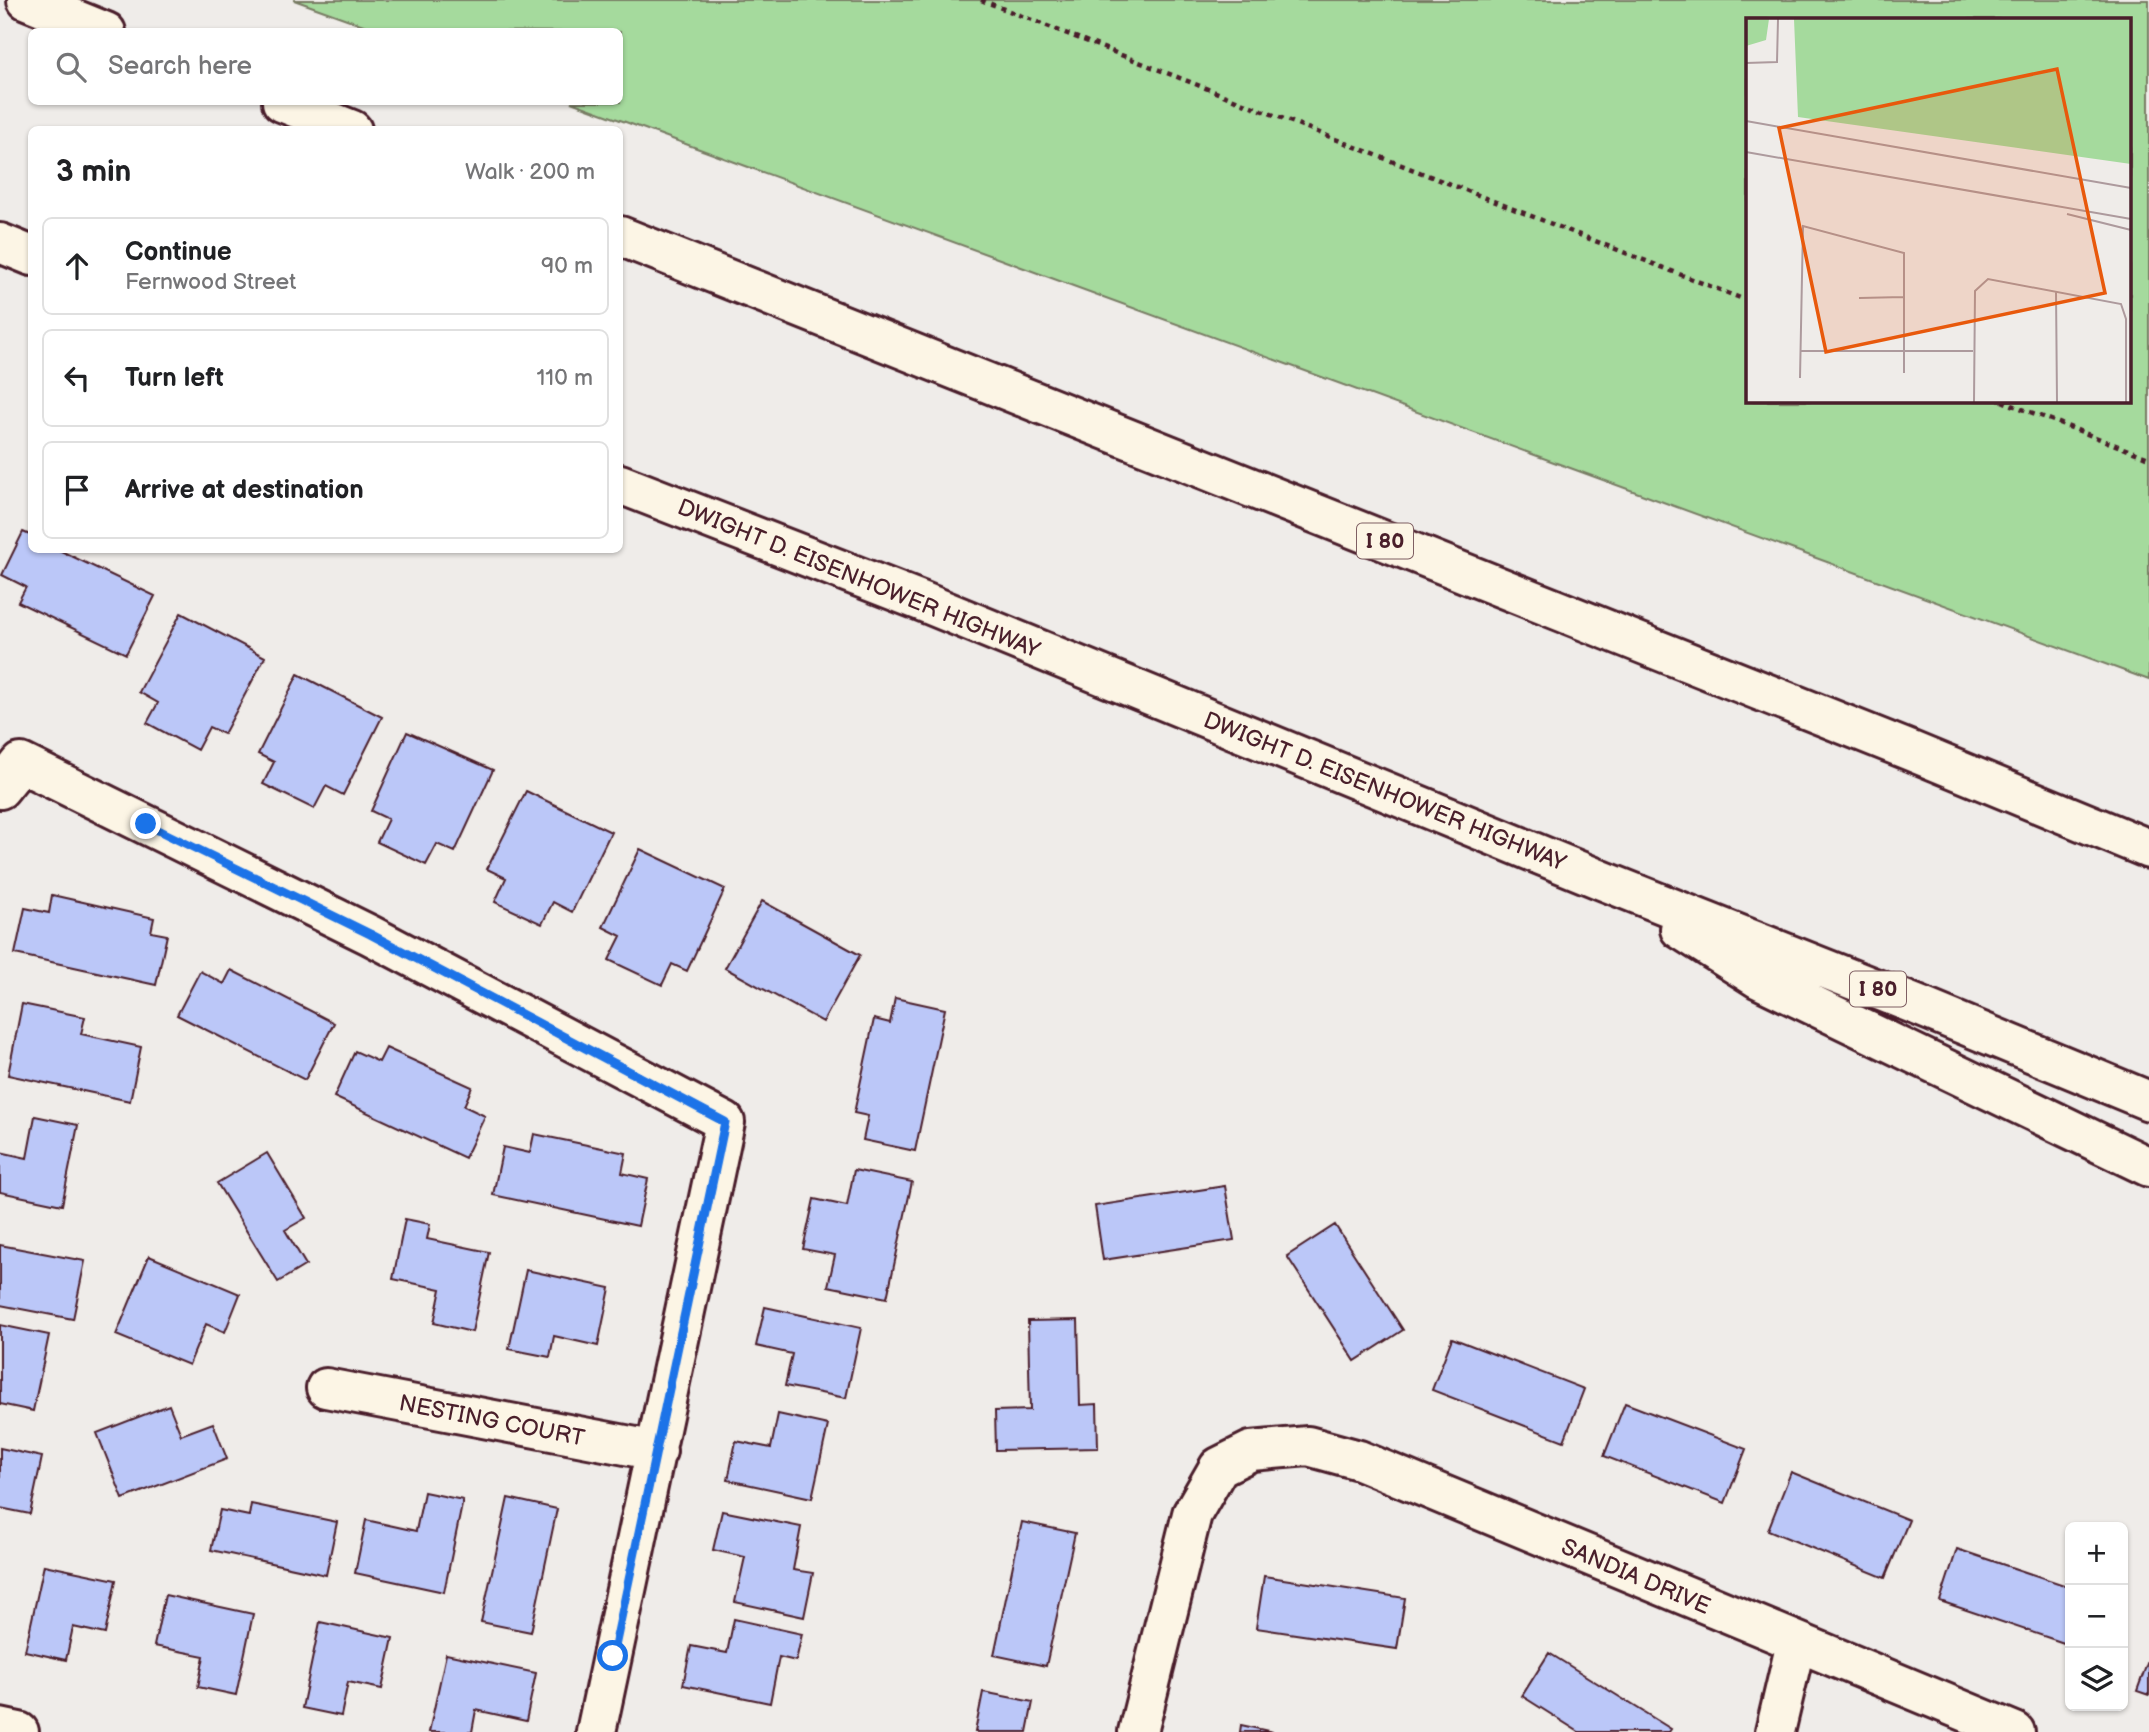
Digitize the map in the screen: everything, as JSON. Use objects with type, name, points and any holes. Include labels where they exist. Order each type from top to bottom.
[{"type":"main road","points":[[27,0],[96,28]]},
{"type":"main road","points":[[290,105],[342,126]]},
{"type":"main road","name":"I 80","points":[[623,237],[1911,751],[2149,849]]},
{"type":"main road","points":[[0,243],[28,254]]},
{"type":"main road","name":"DWIGHT D. EISENHOWER HIGHWAY","points":[[623,485],[921,601],[2149,1101]]},
{"type":"main road","points":[[11,776],[370,934],[725,1122],[596,1732]]},
{"type":"main road","points":[[1605,881],[1759,979],[2149,1167]]},
{"type":"main road","name":"NESTING COURT","points":[[326,1388],[657,1451]]},
{"type":"main road","name":"SANDIA DRIVE","points":[[1138,1732],[1192,1514],[1219,1467],[1251,1451],[1308,1447],[1359,1460],[2015,1732]]},
{"type":"main road","points":[[1775,1732],[1796,1643]]},
{"type":"main road","points":[[0,1728],[19,1732]]},
{"type":"path","points":[[981,0],[1746,300]]},
{"type":"path","points":[[2005,402],[2149,458]]},
{"type":"green space","points":[[294,0],[2149,0],[2149,680],[579,105],[623,105],[623,28],[372,28]]},
{"type":"building","points":[[23,532],[28,534],[28,553],[65,553],[155,596],[126,654],[18,602],[26,587],[2,575]]},
{"type":"building","points":[[181,613],[265,657],[224,734],[209,727],[197,750],[147,723],[158,703],[139,692]]},
{"type":"building","points":[[298,674],[382,717],[343,795],[326,786],[314,809],[263,784],[274,762],[258,754]]},
{"type":"building","points":[[407,732],[493,770],[455,852],[437,844],[426,865],[377,842],[388,819],[371,811]]},
{"type":"building","points":[[526,791],[611,832],[572,912],[553,902],[542,924],[495,902],[506,878],[487,869]]},
{"type":"building","points":[[640,849],[725,889],[687,971],[672,964],[662,985],[609,960],[621,936],[603,927]]},
{"type":"building","points":[[52,895],[154,918],[151,932],[167,935],[156,985],[15,954],[25,908],[49,913]]},
{"type":"building","points":[[762,901],[860,955],[823,1022],[725,968]]},
{"type":"building","points":[[231,970],[334,1023],[305,1080],[177,1015],[200,971],[224,984]]},
{"type":"building","points":[[895,998],[945,1009],[915,1151],[863,1140],[868,1116],[854,1113],[874,1019],[890,1023]]},
{"type":"building","points":[[22,1004],[85,1017],[81,1034],[141,1047],[130,1101],[8,1075]]},
{"type":"building","points":[[386,1048],[472,1087],[464,1106],[485,1116],[465,1158],[334,1097],[355,1051],[379,1062]]},
{"type":"building","points":[[35,1116],[78,1125],[62,1205],[0,1192],[0,1152],[27,1158]]},
{"type":"building","points":[[534,1134],[626,1153],[622,1173],[648,1179],[638,1226],[493,1195],[503,1147],[530,1153]]},
{"type":"building","points":[[267,1153],[306,1218],[285,1230],[306,1265],[278,1282],[217,1183]]},
{"type":"building","points":[[854,1170],[912,1182],[887,1298],[828,1286],[835,1255],[803,1249],[814,1199],[847,1206]]},
{"type":"building","points":[[1225,1186],[1234,1240],[1103,1260],[1095,1206]]},
{"type":"building","points":[[405,1219],[430,1224],[427,1239],[489,1252],[472,1332],[434,1323],[441,1289],[393,1279]]},
{"type":"building","points":[[1335,1225],[1403,1330],[1355,1361],[1287,1256]]},
{"type":"building","points":[[0,1245],[85,1261],[73,1319],[0,1305]]},
{"type":"building","points":[[149,1256],[240,1294],[225,1332],[206,1324],[189,1365],[116,1335]]},
{"type":"building","points":[[526,1270],[610,1288],[598,1346],[554,1336],[550,1357],[509,1349]]},
{"type":"building","points":[[765,1307],[861,1328],[846,1398],[785,1386],[792,1354],[756,1346]]},
{"type":"building","points":[[1078,1320],[1080,1405],[1097,1404],[1098,1448],[996,1450],[995,1411],[1030,1410],[1028,1321]]},
{"type":"building","points":[[0,1325],[49,1335],[33,1411],[0,1404]]},
{"type":"building","points":[[1452,1338],[1584,1389],[1564,1441],[1432,1390]]},
{"type":"building","points":[[1625,1403],[1746,1449],[1725,1503],[1604,1456]]},
{"type":"building","points":[[169,1405],[181,1435],[213,1423],[227,1459],[123,1499],[97,1433]]},
{"type":"building","points":[[778,1414],[828,1425],[812,1498],[728,1480],[736,1441],[771,1448]]},
{"type":"building","points":[[0,1448],[42,1457],[30,1514],[0,1508]]},
{"type":"building","points":[[1791,1472],[1909,1520],[1885,1578],[1768,1530]]},
{"type":"building","points":[[424,1492],[463,1500],[444,1592],[355,1573],[366,1520],[416,1531]]},
{"type":"building","points":[[508,1498],[557,1509],[531,1632],[481,1622]]},
{"type":"building","points":[[251,1504],[337,1522],[326,1575],[211,1550],[220,1510],[249,1516]]},
{"type":"building","points":[[722,1511],[801,1527],[793,1570],[813,1573],[804,1617],[735,1602],[745,1557],[713,1550]]},
{"type":"building","points":[[1022,1522],[1075,1533],[1046,1666],[994,1655]]},
{"type":"building","points":[[1957,1549],[2065,1585],[2065,1643],[1940,1601]]},
{"type":"building","points":[[44,1565],[116,1580],[105,1634],[73,1627],[66,1660],[25,1651]]},
{"type":"building","points":[[1264,1576],[1405,1598],[1397,1649],[1256,1628]]},
{"type":"building","points":[[165,1595],[253,1614],[236,1695],[198,1687],[204,1656],[154,1646]]},
{"type":"building","points":[[734,1619],[802,1634],[796,1661],[779,1657],[770,1703],[683,1685],[691,1646],[727,1653]]},
{"type":"building","points":[[320,1622],[393,1638],[382,1689],[348,1682],[341,1716],[302,1708]]},
{"type":"building","points":[[1549,1653],[1671,1729],[1669,1732],[1579,1732],[1522,1696]]},
{"type":"building","points":[[446,1654],[536,1673],[526,1721],[476,1710],[472,1732],[429,1732]]},
{"type":"building","points":[[2149,1658],[2149,1695],[2137,1691]]},
{"type":"building","points":[[983,1692],[1033,1702],[1027,1732],[975,1732]]},
{"type":"building","points":[[1241,1725],[1273,1732],[1240,1732]]},
{"type":"route","points":[[146,824],[370,934],[725,1122],[613,1656]]}]
